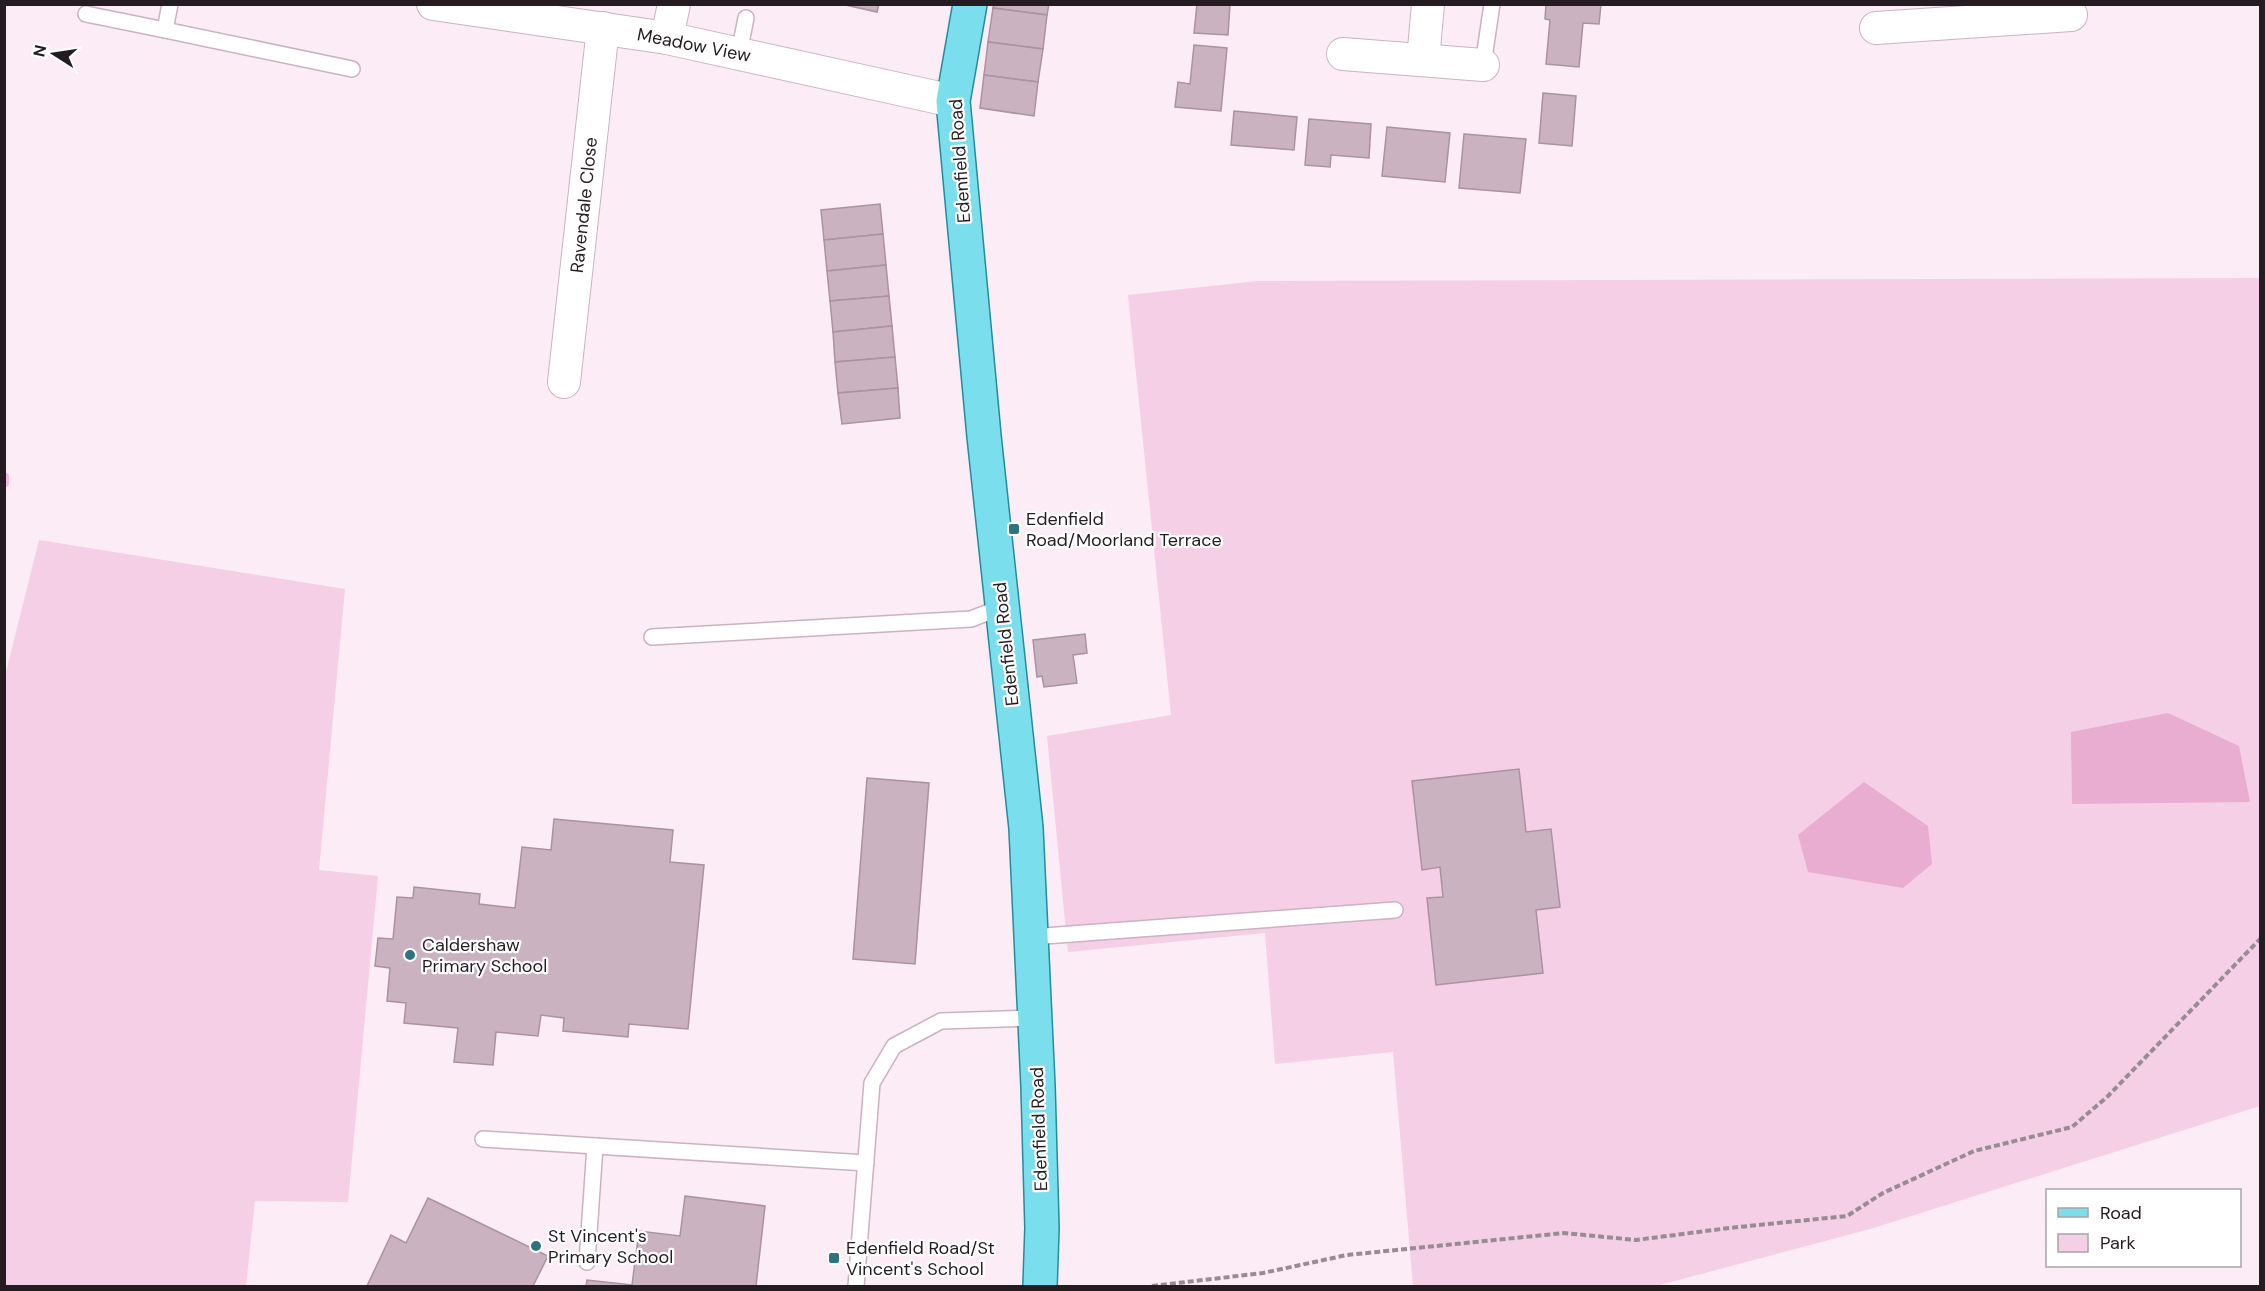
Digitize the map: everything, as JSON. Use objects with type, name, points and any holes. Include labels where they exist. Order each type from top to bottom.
[{"type":"main road","name":"Edenfield Road","points":[[970,4],[953,100],[984,436],[1026,828],[1042,1228],[1040,1287]]},
{"type":"street","name":"Meadow View","points":[[433,4],[666,38],[953,100]]},
{"type":"street","points":[[666,38],[674,4]]},
{"type":"street","points":[[1423,60],[1428,4]]},
{"type":"street","points":[[1876,28],[1953,14],[2071,15]]},
{"type":"street","name":"Ravendale Close","points":[[564,382],[603,28]]},
{"type":"street","points":[[1343,54],[1484,65]]},
{"type":"lane","points":[[165,30],[170,4]]},
{"type":"lane","points":[[1484,65],[1492,4]]},
{"type":"lane","points":[[86,14],[352,69]]},
{"type":"lane","points":[[739,53],[746,18]]},
{"type":"lane","points":[[652,637],[971,619],[1002,608]]},
{"type":"lane","points":[[1031,937],[1395,910]]},
{"type":"lane","points":[[856,1287],[872,1083],[894,1046],[941,1021],[1035,1018]]},
{"type":"lane","points":[[483,1139],[866,1163]]},
{"type":"lane","points":[[587,1262],[595,1146]]},
{"type":"path","points":[[1152,1287],[1263,1273],[1347,1255],[1564,1233],[1636,1240],[1847,1216],[1883,1193],[1974,1150],[2072,1127],[2107,1097],[2260,939]]},
{"type":"green space","points":[[2260,278],[2260,1106],[1870,1229],[1656,1286],[1413,1286],[1393,1052],[1275,1064],[1265,933],[1068,952],[1047,736],[1171,715],[1128,295],[1258,281]]},
{"type":"green space","points":[[39,540],[345,589],[319,870],[378,876],[348,1202],[255,1201],[246,1286],[5,1286],[4,680]]},
{"type":"shaded area","points":[[2168,713],[2239,746],[2250,802],[2072,804],[2071,732]]},
{"type":"shaded area","points":[[1864,782],[1928,826],[1932,864],[1903,888],[1808,872],[1798,835]]},
{"type":"building","points":[[841,4],[879,4],[877,12]]},
{"type":"building","points":[[994,4],[1049,4],[1047,15],[993,8]]},
{"type":"building","points":[[1197,4],[1230,4],[1228,35],[1194,33]]},
{"type":"building","points":[[1546,4],[1601,4],[1599,24],[1583,23],[1579,67],[1546,64],[1550,20],[1545,19]]},
{"type":"building","points":[[993,8],[1047,15],[1043,49],[988,42]]},
{"type":"building","points":[[988,42],[1043,49],[1038,82],[984,75]]},
{"type":"building","points":[[1194,45],[1227,48],[1221,111],[1175,107],[1178,82],[1190,84]]},
{"type":"building","points":[[984,75],[1038,82],[1034,116],[980,108]]},
{"type":"building","points":[[1543,93],[1576,96],[1572,146],[1539,143]]},
{"type":"building","points":[[1234,111],[1297,117],[1294,150],[1231,145]]},
{"type":"building","points":[[1309,119],[1371,124],[1369,158],[1331,155],[1330,167],[1305,165]]},
{"type":"building","points":[[1387,127],[1450,133],[1445,182],[1382,176]]},
{"type":"building","points":[[1464,134],[1526,139],[1520,193],[1459,188]]},
{"type":"building","points":[[880,204],[883,234],[824,240],[821,210]]},
{"type":"building","points":[[883,234],[886,265],[827,271],[824,240]]},
{"type":"building","points":[[886,265],[889,296],[830,301],[827,271]]},
{"type":"building","points":[[889,296],[892,326],[833,332],[830,301]]},
{"type":"building","points":[[892,326],[895,357],[835,362],[833,332]]},
{"type":"building","points":[[895,357],[898,388],[838,393],[835,362]]},
{"type":"building","points":[[898,388],[900,418],[842,424],[838,393]]},
{"type":"building","points":[[1085,634],[1087,653],[1073,655],[1077,683],[1044,687],[1042,676],[1037,677],[1033,640]]},
{"type":"building","points":[[1519,769],[1526,832],[1551,829],[1560,907],[1536,910],[1543,973],[1436,985],[1427,898],[1443,897],[1440,867],[1422,870],[1412,781]]},
{"type":"building","points":[[867,778],[929,783],[915,964],[853,959]]},
{"type":"building","points":[[554,819],[673,830],[670,862],[704,865],[688,1029],[629,1024],[628,1037],[563,1031],[564,1018],[541,1015],[538,1036],[496,1032],[493,1065],[454,1062],[458,1028],[404,1023],[406,1003],[387,1001],[390,968],[375,966],[378,938],[393,939],[397,897],[413,898],[414,887],[480,894],[479,904],[515,908],[522,847],[551,850]]},
{"type":"building","points":[[685,1196],[765,1206],[756,1286],[586,1286],[587,1280],[632,1285],[639,1231],[680,1236]]},
{"type":"building","points":[[428,1198],[548,1256],[533,1286],[367,1286],[391,1235],[406,1243]]},
{"type":"waterway","points":[[4,477],[4,483]]},
{"type":"place","name":"Edenfield Road/Moorland Terrace","points":[[1014,529]]},
{"type":"place","name":"Caldershaw Primary School","points":[[410,955]]},
{"type":"place","name":"St Vincent's Primary School","points":[[536,1246]]},
{"type":"place","name":"Edenfield Road/St Vincent's School","points":[[834,1258]]}]
